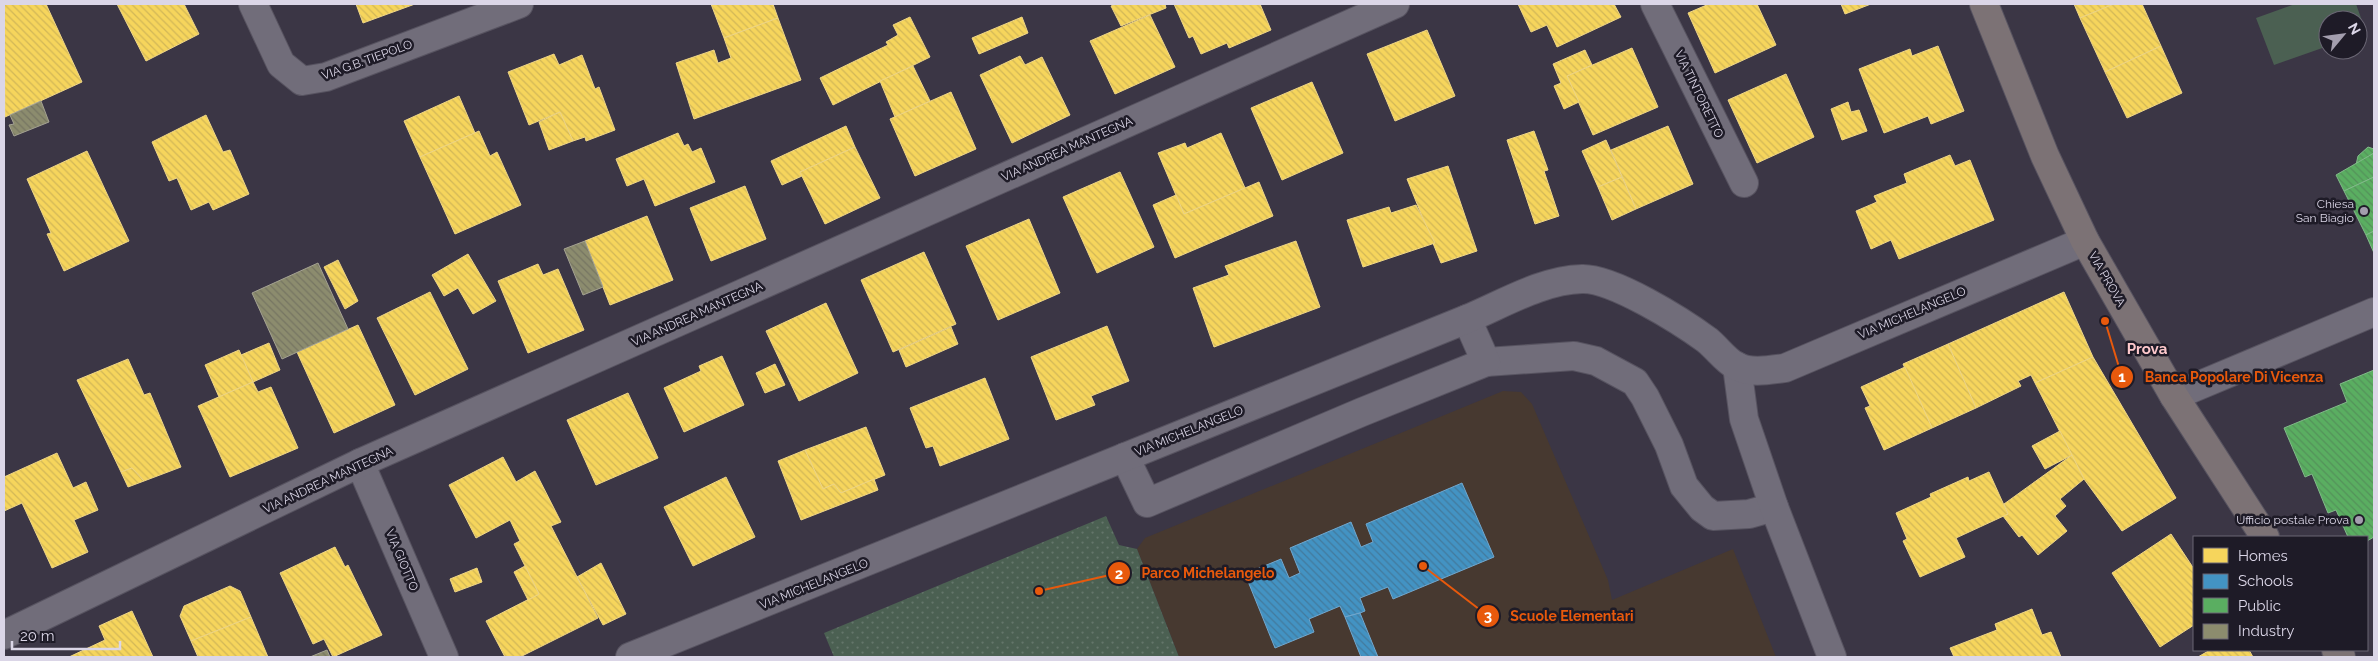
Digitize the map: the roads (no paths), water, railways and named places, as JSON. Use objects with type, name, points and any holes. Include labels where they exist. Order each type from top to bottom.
[{"type":"main road","name":"VIA PROVA","points":[[1984,4],[2045,156],[2084,240],[2174,396],[2264,536]]},
{"type":"street","name":"VIA G.B. TIEPOLO","points":[[253,4],[281,64],[302,81],[326,77],[518,4]]},
{"type":"street","name":"VIA ANDREA MANTEGNA","points":[[4,635],[360,463],[1396,4]]},
{"type":"street","name":"VIA TINTORETTO","points":[[1654,4],[1744,183]]},
{"type":"street","name":"VIA MICHELANGELO","points":[[630,657],[1467,319],[1556,281],[1584,279],[1614,286],[1664,312],[1708,341],[1737,366],[1760,372],[1785,368],[2084,240]]},
{"type":"street","points":[[2174,396],[2374,312]]},
{"type":"street","points":[[1467,319],[1486,362]]},
{"type":"street","points":[[1125,457],[1147,503],[1486,362],[1574,356],[1596,361],[1635,382],[1645,397],[1669,445],[1684,486],[1702,508],[1713,516],[1749,514],[1774,507]]},
{"type":"street","points":[[1737,366],[1744,419],[1774,507],[1832,657]]},
{"type":"street","name":"VIA GIOTTO","points":[[360,463],[444,657]]},
{"type":"place","name":"Chiesa San Biagio","points":[[2364,211]]},
{"type":"place","name":"Banca Popolare Di Vicenza","points":[[2105,321]]},
{"type":"place","name":"Ufficio postale Prova","points":[[2359,520]]},
{"type":"place","name":"Scuole Elementari","points":[[1423,566]]},
{"type":"place","name":"Parco Michelangelo","points":[[1039,591]]},
{"type":"district","name":"Prova","points":[[2147,349]]}]
